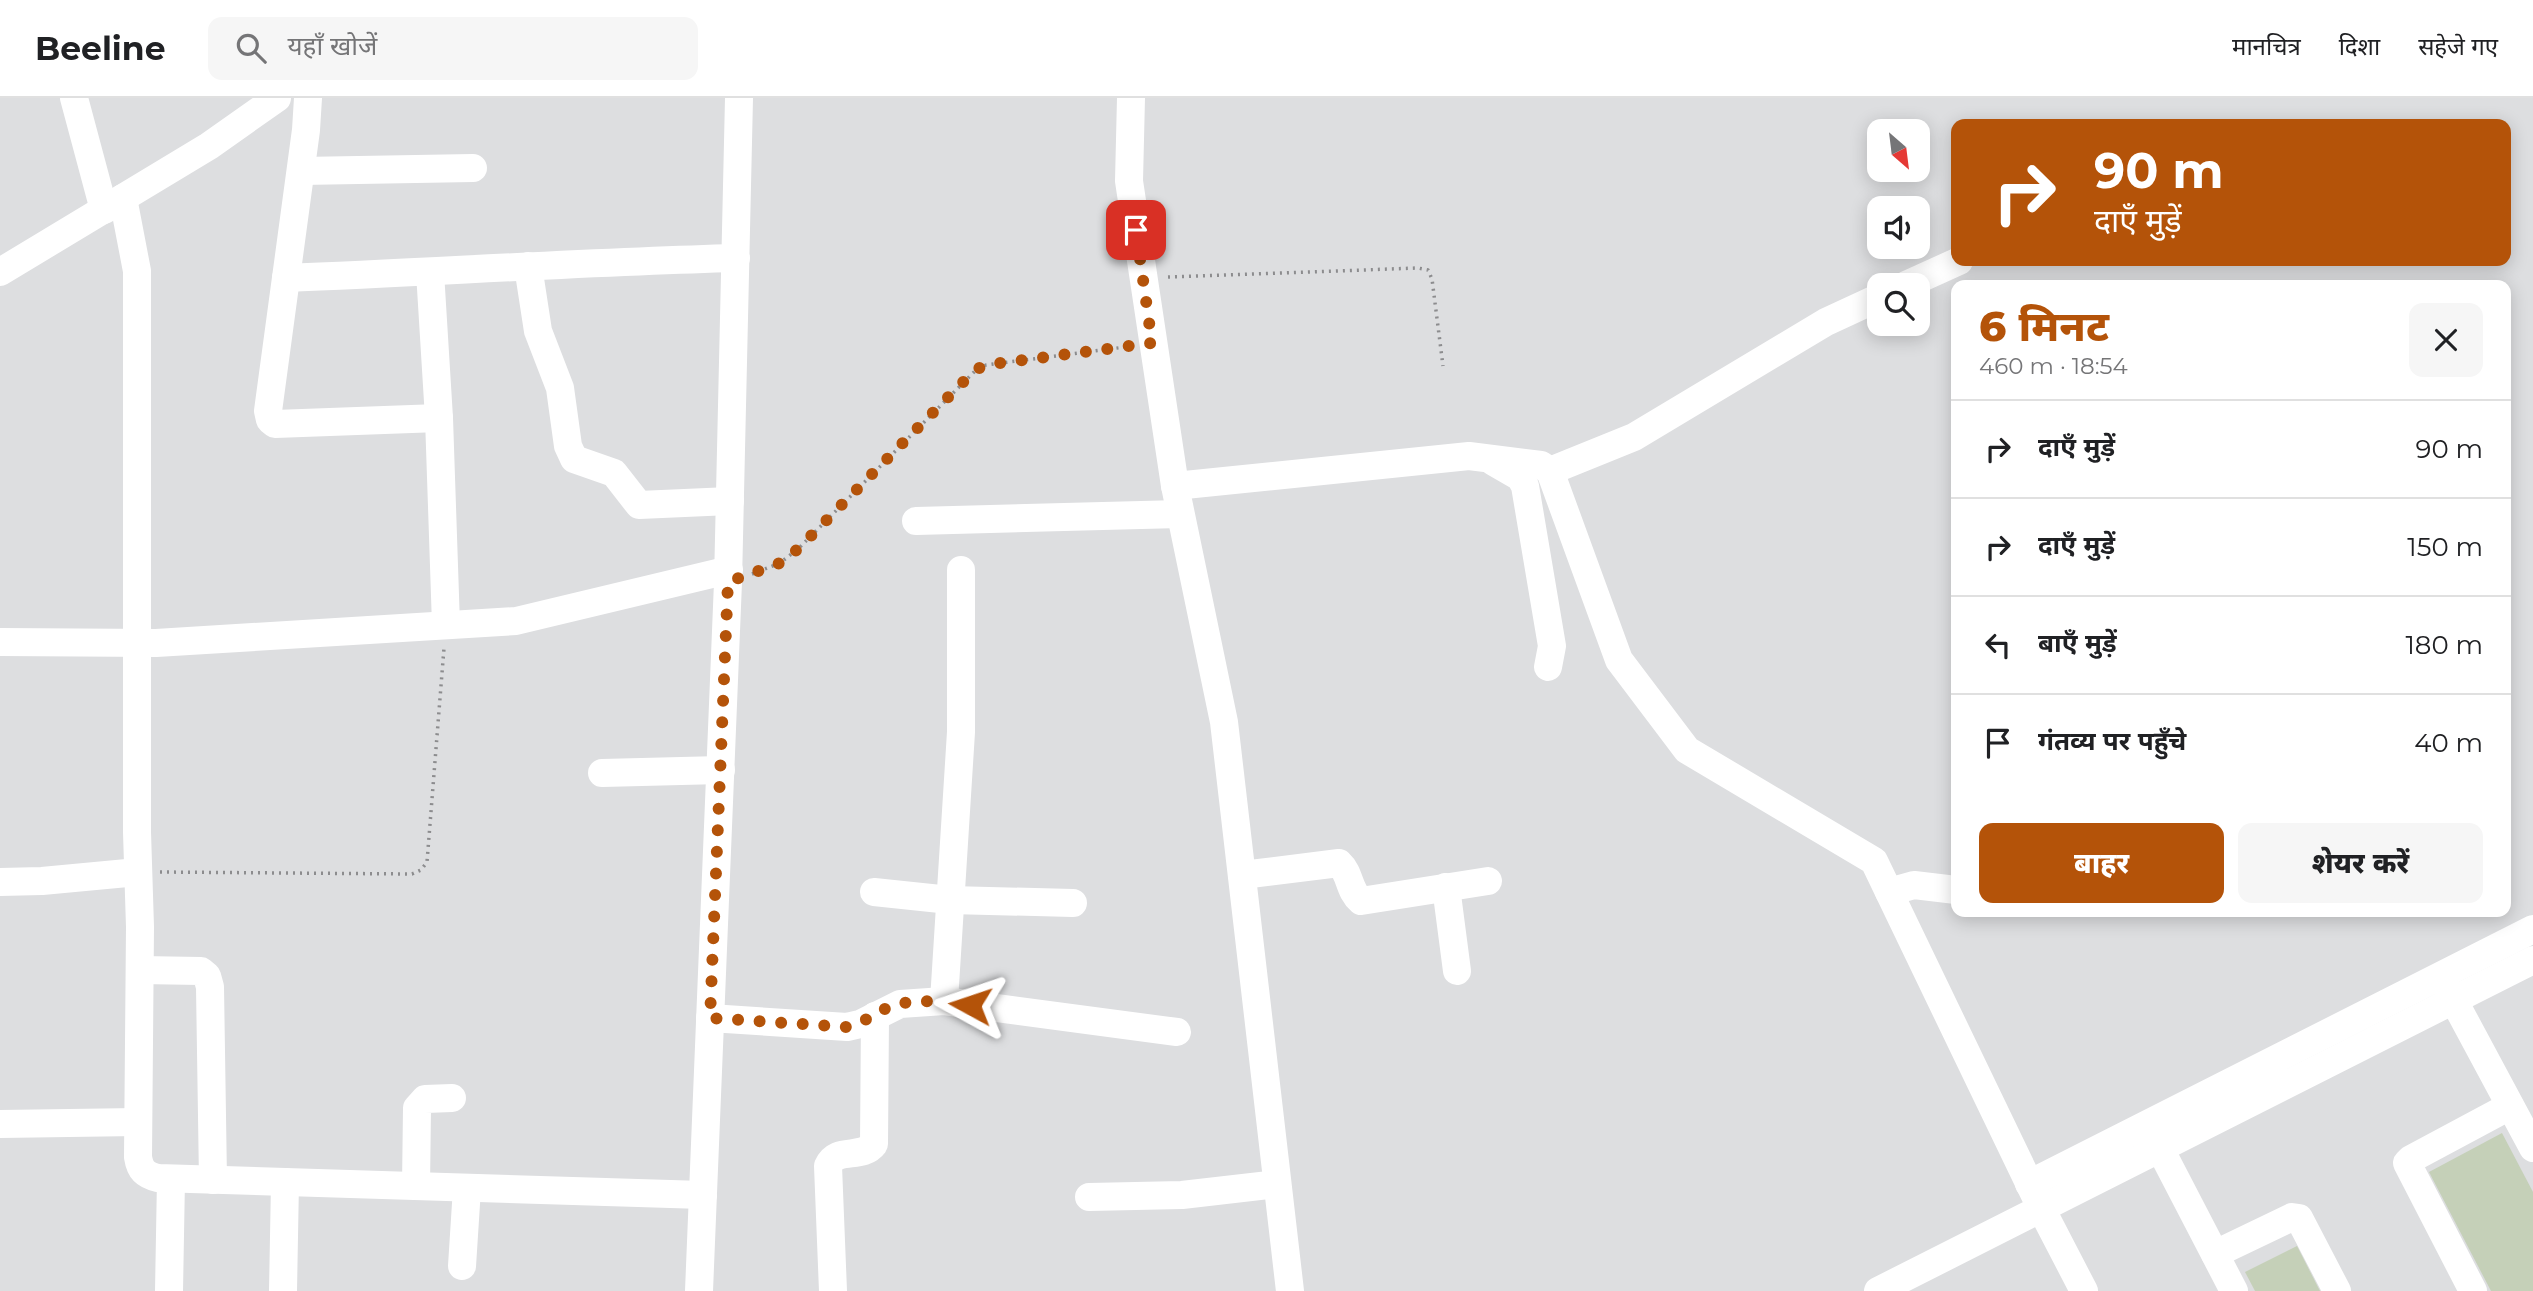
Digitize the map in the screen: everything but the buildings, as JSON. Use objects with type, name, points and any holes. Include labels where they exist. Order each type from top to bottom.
[{"type":"street","points":[[74,98],[137,271],[140,1168],[147,1175],[171,1179],[703,1195]]},
{"type":"street","points":[[0,272],[209,146],[277,98]]},
{"type":"street","points":[[308,98],[301,171],[268,411],[270,420],[275,424],[439,418]]},
{"type":"street","points":[[699,1291],[729,576],[739,98]]},
{"type":"street","points":[[1131,98],[1129,181],[1175,486],[1224,722],[1290,1291]]},
{"type":"street","points":[[301,171],[473,168]]},
{"type":"street","points":[[286,278],[736,258]]},
{"type":"street","points":[[1930,274],[1951,265]]},
{"type":"street","points":[[527,266],[538,331],[563,397],[569,454],[574,459],[614,473],[639,505],[730,501]]},
{"type":"street","points":[[430,272],[439,418],[446,625]]},
{"type":"street","points":[[1550,471],[1634,437],[1826,322],[1867,303]]},
{"type":"street","points":[[1175,486],[1469,456],[1541,465],[1550,471],[1619,660],[1686,750],[1874,861],[2029,1184],[2084,1291]]},
{"type":"street","points":[[1488,458],[1520,477],[1525,486],[1552,646],[1548,667]]},
{"type":"street","points":[[916,521],[1180,514]]},
{"type":"street","points":[[944,1001],[961,732],[961,570]]},
{"type":"street","points":[[0,642],[138,642],[516,621],[729,576]]},
{"type":"street","points":[[602,773],[720,770]]},
{"type":"street","points":[[1242,875],[1339,863],[1346,869],[1353,894],[1361,901],[1488,881]]},
{"type":"street","points":[[0,882],[138,872]]},
{"type":"street","points":[[1889,892],[1914,885],[1951,889]]},
{"type":"street","points":[[1446,887],[1457,971]]},
{"type":"street","points":[[874,891],[950,900],[1073,903]]},
{"type":"street","points":[[1878,1291],[2161,1149],[2447,988],[2533,929]]},
{"type":"street","points":[[2029,1184],[2146,1124],[2447,988],[2533,960]]},
{"type":"street","points":[[140,970],[201,971],[207,976],[210,986],[213,1180]]},
{"type":"street","points":[[2447,988],[2533,1148]]},
{"type":"street","points":[[710,1018],[847,1027],[900,1004],[944,1001],[1177,1032]]},
{"type":"street","points":[[833,1291],[828,1166],[836,1156],[870,1150],[874,1144],[875,1016]]},
{"type":"street","points":[[416,1186],[417,1108],[425,1099],[452,1098]]},
{"type":"street","points":[[2473,1291],[2407,1163],[2510,1106]]},
{"type":"street","points":[[0,1124],[138,1122]]},
{"type":"street","points":[[2146,1124],[2234,1291]]},
{"type":"street","points":[[169,1291],[171,1179]]},
{"type":"street","points":[[283,1291],[285,1182]]},
{"type":"street","points":[[1089,1197],[1182,1195],[1277,1184]]},
{"type":"street","points":[[462,1266],[467,1188]]},
{"type":"street","points":[[2215,1255],[2292,1217],[2299,1217],[2337,1291]]},
{"type":"path","points":[[1143,278],[1418,268],[1429,270],[1443,366]]},
{"type":"path","points":[[729,576],[780,563],[798,549],[975,370],[986,365],[1152,343]]},
{"type":"path","points":[[138,872],[412,874],[421,870],[427,862],[446,625]]},
{"type":"green space","points":[[2502,1133],[2533,1192],[2533,1291],[2491,1291],[2429,1172]]},
{"type":"green space","points":[[2297,1246],[2320,1291],[2255,1291],[2245,1272]]},
{"type":"route","points":[[970,1005],[944,1001],[900,1004],[847,1027],[710,1018],[728,582],[780,563],[798,549],[975,370],[986,365],[1152,343],[1136,230]]}]
